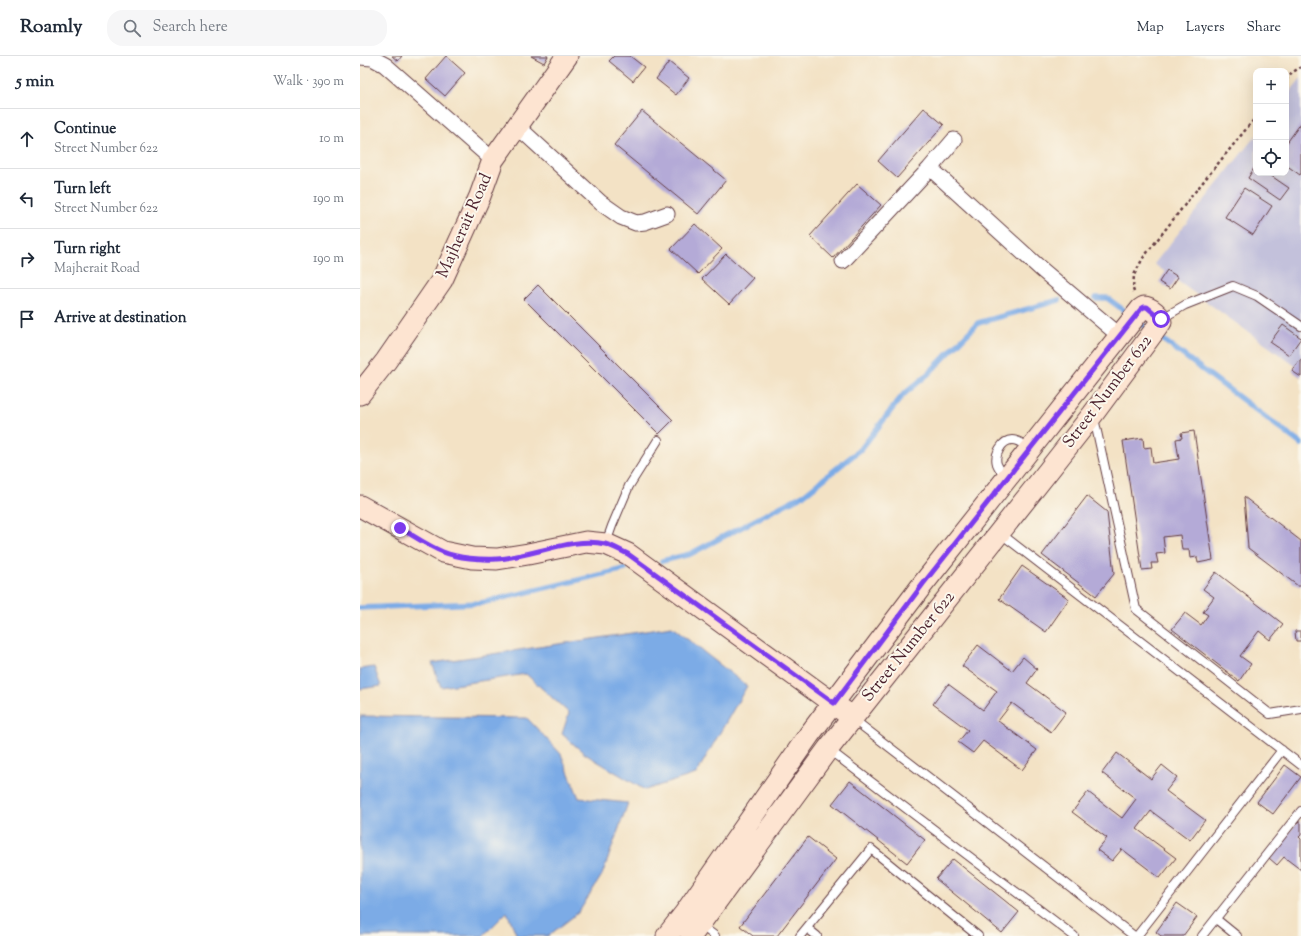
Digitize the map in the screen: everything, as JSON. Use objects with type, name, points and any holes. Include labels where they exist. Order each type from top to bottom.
[{"type":"street","points":[[360,56],[372,58],[385,65],[493,160]]},
{"type":"street","name":"Majherait Road","points":[[360,394],[386,361],[442,280],[480,196],[493,160],[567,56]]},
{"type":"street","points":[[517,126],[601,202],[621,217],[636,223],[645,222],[667,214]]},
{"type":"street","points":[[843,262],[954,140]]},
{"type":"street","points":[[930,168],[1040,269],[1120,336]]},
{"type":"street","name":"Street Number 622","points":[[667,936],[685,913],[809,735],[923,584],[1141,309],[1147,307],[1161,319],[1161,322],[1093,414],[828,749],[695,930]]},
{"type":"street","points":[[1026,453],[1045,475]]},
{"type":"street","points":[[360,506],[443,552],[472,558],[498,559],[586,542],[606,544],[628,554],[834,703],[852,718]]},
{"type":"lane","points":[[1161,319],[1185,305],[1233,286],[1258,296],[1301,326]]},
{"type":"lane","points":[[1093,414],[1136,609],[1270,714],[1301,709]]},
{"type":"lane","points":[[606,544],[629,486],[658,440]]},
{"type":"lane","points":[[999,533],[1301,764]]},
{"type":"lane","points":[[852,718],[1136,936],[1282,750]]},
{"type":"lane","points":[[828,749],[1074,936]]},
{"type":"lane","points":[[1202,936],[1301,811]]},
{"type":"lane","points":[[800,936],[871,849],[978,936]]},
{"type":"lane","points":[[1216,919],[1237,936]]},
{"type":"lane","points":[[807,928],[817,936]]},
{"type":"lane","points":[[695,930],[715,936]]},
{"type":"path","points":[[1289,77],[1301,67]]},
{"type":"path","points":[[1141,309],[1133,289],[1134,275],[1143,258],[1253,121]]},
{"type":"shaded area","points":[[1301,78],[1301,370],[1154,264],[1253,139],[1253,176],[1289,176],[1289,93]]},
{"type":"water","points":[[672,627],[747,686],[696,774],[645,790],[585,754],[562,734],[569,713],[526,674],[441,687],[432,663]]},
{"type":"water","points":[[374,667],[381,686],[360,689],[360,669]]},
{"type":"water","points":[[360,716],[527,718],[561,754],[579,798],[628,803],[602,875],[579,912],[548,936],[517,936],[507,912],[483,936],[360,936]]},
{"type":"building","points":[[392,56],[402,56],[398,61]]},
{"type":"building","points":[[446,56],[465,73],[445,96],[426,79]]},
{"type":"building","points":[[531,56],[548,56],[544,63]]},
{"type":"building","points":[[614,56],[630,56],[644,67],[633,81],[609,61]]},
{"type":"building","points":[[669,62],[689,78],[676,95],[656,79]]},
{"type":"building","points":[[924,108],[944,125],[897,178],[878,161]]},
{"type":"building","points":[[642,111],[726,180],[698,214],[614,145]]},
{"type":"building","points":[[1301,123],[1300,175],[1289,167],[1289,140]]},
{"type":"building","points":[[1253,170],[1253,176],[1271,176],[1289,188],[1280,200],[1248,178]]},
{"type":"building","points":[[857,184],[881,205],[833,258],[810,236]]},
{"type":"building","points":[[1244,188],[1272,206],[1253,235],[1225,217]]},
{"type":"building","points":[[695,224],[722,249],[698,274],[671,249]]},
{"type":"building","points":[[726,254],[753,278],[729,304],[702,279]]},
{"type":"building","points":[[1167,270],[1178,277],[1170,289],[1159,282]]},
{"type":"building","points":[[538,285],[673,420],[659,434],[524,299]]},
{"type":"building","points":[[1283,325],[1301,338],[1289,355],[1270,342]]},
{"type":"building","points":[[1301,359],[1301,377],[1292,371]]},
{"type":"building","points":[[1194,431],[1213,560],[1198,563],[1197,557],[1190,558],[1189,550],[1182,550],[1180,535],[1163,537],[1165,553],[1156,554],[1158,563],[1151,563],[1152,569],[1142,570],[1123,441],[1143,438],[1144,448],[1151,447],[1153,463],[1179,459],[1176,439],[1182,438],[1181,433]]},
{"type":"building","points":[[1087,496],[1107,512],[1114,574],[1096,596],[1042,555]]},
{"type":"building","points":[[1244,497],[1301,541],[1301,586],[1298,586],[1248,548]]},
{"type":"building","points":[[1022,566],[1069,599],[1046,632],[999,599]]},
{"type":"building","points":[[1216,572],[1283,624],[1270,640],[1259,631],[1240,656],[1251,664],[1239,681],[1172,629],[1185,613],[1201,625],[1208,615],[1203,612],[1214,597],[1203,589]]},
{"type":"building","points":[[1295,631],[1301,631],[1301,641],[1296,641]]},
{"type":"building","points":[[978,645],[1012,671],[1023,657],[1037,669],[1027,683],[1066,712],[1051,732],[1012,703],[998,721],[1037,750],[1022,770],[983,741],[973,753],[958,742],[968,730],[933,704],[948,684],[983,710],[997,691],[962,666]]},
{"type":"building","points":[[1117,753],[1151,779],[1162,765],[1177,777],[1166,791],[1205,820],[1190,840],[1151,811],[1137,829],[1176,858],[1160,878],[1122,849],[1112,861],[1097,850],[1107,838],[1072,812],[1088,792],[1122,818],[1136,799],[1102,773]]},
{"type":"building","points":[[1285,765],[1301,777],[1273,814],[1257,802]]},
{"type":"building","points":[[850,781],[925,840],[907,863],[832,804]]},
{"type":"building","points":[[1298,821],[1301,823],[1301,835],[1299,837],[1301,839],[1301,870],[1284,857],[1277,865],[1269,858]]},
{"type":"building","points":[[808,837],[836,859],[777,936],[753,936],[740,926]]},
{"type":"building","points":[[953,859],[1019,912],[1002,933],[936,879]]},
{"type":"building","points":[[1177,903],[1197,917],[1183,936],[1161,936],[1156,932]]},
{"type":"waterway","points":[[1096,298],[1107,298],[1126,312]]},
{"type":"waterway","points":[[662,561],[690,554],[805,494],[861,449],[903,395],[927,375],[978,323],[1059,300]]},
{"type":"waterway","points":[[1162,339],[1301,444]]},
{"type":"waterway","points":[[360,608],[481,603],[625,569]]},
{"type":"route","points":[[400,528],[417,539],[443,552],[472,558],[498,559],[586,542],[606,544],[628,554],[834,703],[923,584],[1141,309],[1147,307],[1161,319]]}]
